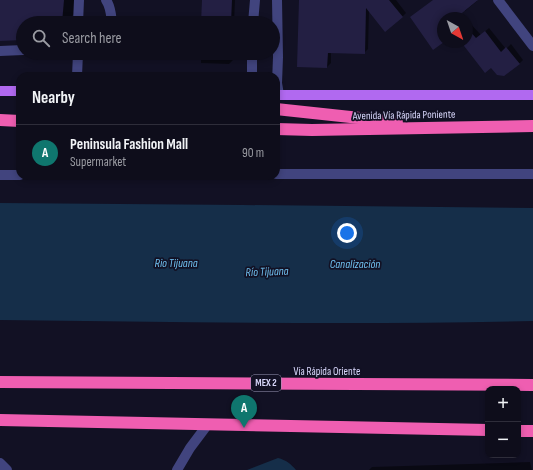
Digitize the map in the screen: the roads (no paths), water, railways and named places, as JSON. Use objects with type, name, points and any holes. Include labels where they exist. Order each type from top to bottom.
[{"type":"highway","points":[[280,109],[436,127]]},
{"type":"highway","points":[[0,120],[16,121]]},
{"type":"highway","name":"Avenida Vía Rápida Poniente","points":[[280,129],[312,130],[533,126]]},
{"type":"highway","name":"Vía Rápida Oriente","points":[[0,382],[533,385]]},
{"type":"highway","points":[[0,420],[485,430]]},
{"type":"highway","points":[[521,431],[533,431]]},
{"type":"main road","points":[[0,91],[16,91]]},
{"type":"main road","name":"Avenida Vía Rápida Poniente","points":[[280,95],[533,95]]},
{"type":"street","points":[[78,16],[79,0]]},
{"type":"street","points":[[106,0],[109,4],[111,16]]},
{"type":"street","points":[[254,16],[255,0]]},
{"type":"street","points":[[277,0],[277,16]]},
{"type":"street","points":[[498,0],[533,46]]},
{"type":"street","points":[[0,51],[16,50]]},
{"type":"street","points":[[77,72],[78,60]]},
{"type":"street","points":[[252,60],[252,72]]},
{"type":"street","points":[[277,72],[278,60]]},
{"type":"street","points":[[280,174],[533,174]]},
{"type":"street","points":[[0,175],[16,175]]},
{"type":"street","points":[[177,470],[190,448],[208,424]]},
{"type":"street","points":[[0,463],[7,470]]},
{"type":"water","points":[[0,203],[533,208],[533,321],[333,323],[0,320]]},
{"type":"water","points":[[278,458],[288,462],[296,470],[247,470]]},
{"type":"place","name":"Peninsula Fashion Mall","points":[[244,428]]},
{"type":"water label","name":"Rio Tijuana","points":[[176,263]]},
{"type":"water label","name":"Canalización","points":[[355,264]]},
{"type":"water label","name":"Río Tijuana","points":[[267,272]]}]
